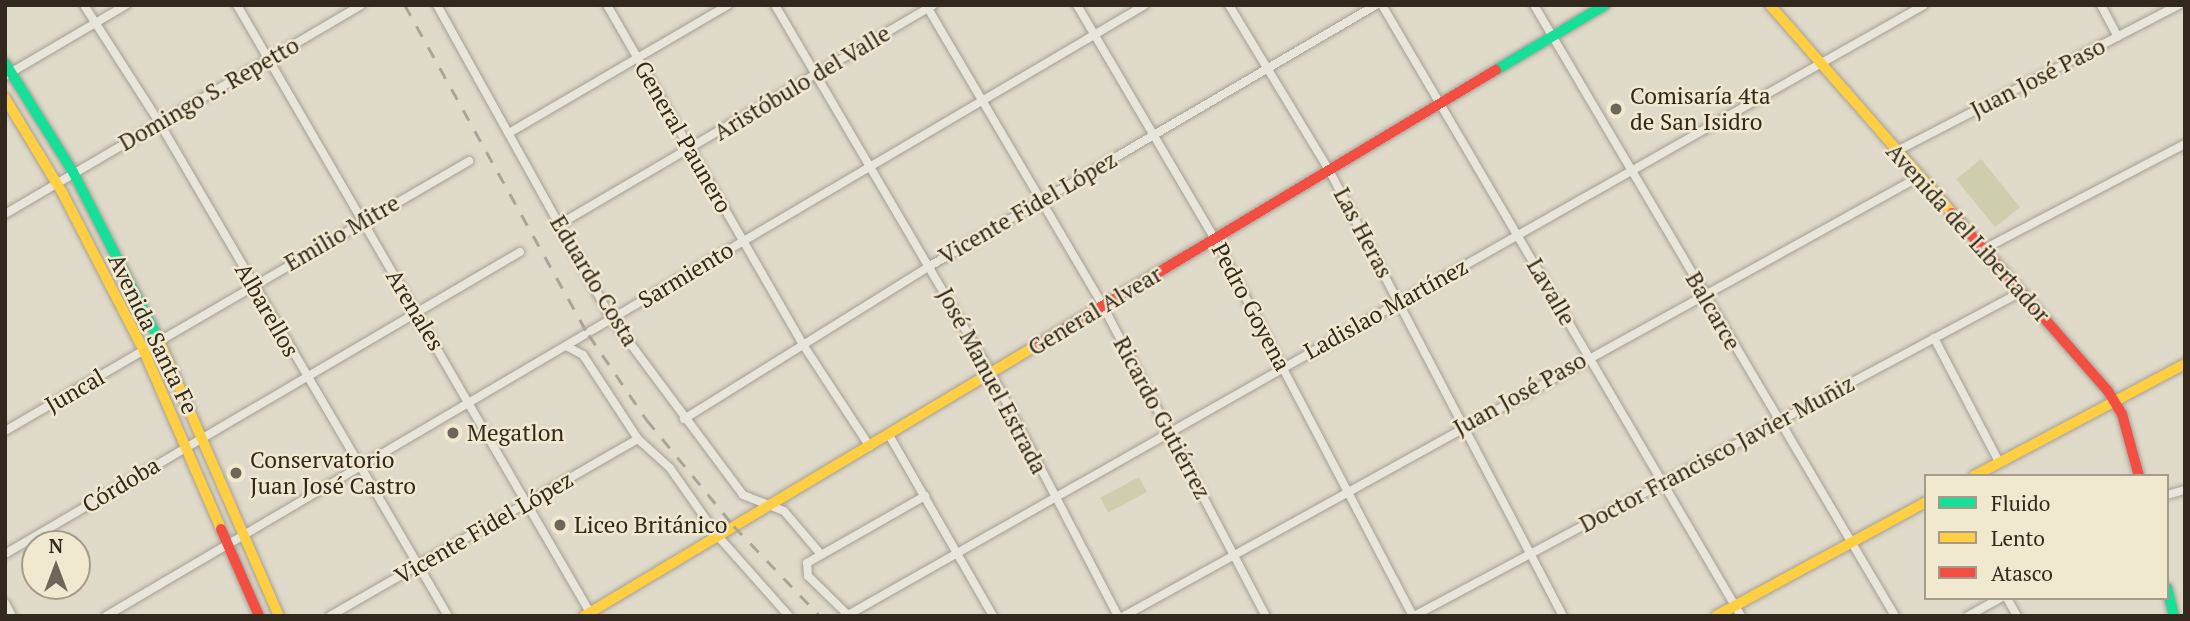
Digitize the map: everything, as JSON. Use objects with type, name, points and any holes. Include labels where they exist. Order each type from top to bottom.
[{"type":"main road","name":"General Alvear","points":[[589,614],[1605,5]]},
{"type":"main road","name":"Avenida del Libertador","points":[[1770,5],[2115,400],[2138,474]]},
{"type":"main road","name":"Avenida Santa Fe","points":[[7,70],[73,172],[160,341],[279,616]]},
{"type":"main road","name":"Avenida Santa Fe","points":[[5,98],[56,182],[145,351],[259,616]]},
{"type":"main road","points":[[1978,474],[2185,364]]},
{"type":"main road","points":[[1716,616],[1738,611],[1851,542],[1924,503]]},
{"type":"main road","points":[[2169,596],[2174,616]]},
{"type":"street","name":"Albarellos","points":[[84,5],[159,122],[306,379],[448,616]]},
{"type":"street","points":[[7,70],[127,5]]},
{"type":"street","name":"Arenales","points":[[237,5],[528,502],[589,614]]},
{"type":"street","name":"Domingo S. Repetto","points":[[5,214],[362,5]]},
{"type":"street","name":"Eduardo Costa","points":[[437,5],[612,319],[743,495],[784,511],[819,552]]},
{"type":"street","name":"General Paunero","points":[[607,5],[802,344],[870,447]]},
{"type":"street","points":[[509,133],[727,5]]},
{"type":"street","name":"José Manuel Estrada","points":[[775,5],[872,166],[991,373],[1118,616]]},
{"type":"street","name":"Pedro Goyena","points":[[1077,5],[1215,239],[1413,616]]},
{"type":"street","name":"Sarmiento","points":[[106,616],[568,347],[1144,5]]},
{"type":"street","name":"Las Heras","points":[[1229,5],[1329,170],[1563,616]]},
{"type":"street","name":"Vicente Fidel López","points":[[684,418],[930,266],[1376,5]]},
{"type":"street","name":"Lavalle","points":[[1382,5],[1738,611]]},
{"type":"street","name":"Balcarce","points":[[1534,5],[1777,422],[1895,616]]},
{"type":"street","name":"Ladislao Martínez","points":[[848,616],[1168,430],[1630,173],[1924,5]]},
{"type":"street","points":[[2101,5],[2118,37]]},
{"type":"street","name":"Juan José Paso","points":[[1896,151],[2179,5]]},
{"type":"street","name":"Aristóbulo del Valle","points":[[560,224],[930,7]]},
{"type":"street","name":"Ricardo Gutiérrez","points":[[930,7],[1103,306],[1266,616]]},
{"type":"street","points":[[1984,249],[2185,144]]},
{"type":"street","name":"Emilio Mitre","points":[[145,351],[469,160]]},
{"type":"street","name":"Juan José Paso","points":[[1124,616],[1702,293],[1919,177]]},
{"type":"street","points":[[202,437],[306,379],[520,252]]},
{"type":"street","name":"Doctor Francisco Javier Muñiz","points":[[1413,616],[2021,292]]},
{"type":"street","points":[[1934,338],[1999,462]]},
{"type":"street","points":[[568,347],[583,355],[638,439],[670,468],[717,535],[789,616]]},
{"type":"street","name":"Juncal","points":[[5,431],[145,351]]},
{"type":"street","points":[[890,435],[993,616]]},
{"type":"street","name":"Córdoba","points":[[5,555],[202,437]]},
{"type":"street","name":"Vicente Fidel López","points":[[330,616],[638,439]]},
{"type":"street","points":[[848,616],[805,569],[819,552],[925,496]]},
{"type":"street","points":[[1968,616],[1996,600]]},
{"type":"street","points":[[2008,600],[2017,616]]},
{"type":"street","points":[[5,603],[12,616]]},
{"type":"green space","points":[[1981,159],[2020,207],[1995,227],[1956,179]]},
{"type":"green space","points":[[1139,477],[1147,492],[1108,513],[1100,498]]},
{"type":"railway","points":[[405,5],[589,335],[647,420],[734,526],[820,616]]},
{"type":"traffic: fast","points":[[1496,70],[1605,5]]},
{"type":"traffic: fast","points":[[5,63],[73,172],[158,338]]},
{"type":"traffic: fast","points":[[2169,596],[2174,616]]},
{"type":"traffic: slow","points":[[1770,5],[1952,213]]},
{"type":"traffic: slow","points":[[5,98],[62,192],[144,351],[221,529]]},
{"type":"traffic: slow","points":[[158,338],[279,616]]},
{"type":"traffic: slow","points":[[584,616],[1039,344]]},
{"type":"traffic: slow","points":[[1978,474],[2185,364]]},
{"type":"traffic: slow","points":[[1716,616],[1924,503]]},
{"type":"traffic: jam","points":[[1039,344],[1496,70]]},
{"type":"traffic: jam","points":[[1952,213],[2108,391],[2122,414],[2138,474]]},
{"type":"traffic: jam","points":[[221,529],[259,616]]},
{"type":"place","name":"Comisaría 4ta de San Isidro","points":[[1616,109]]},
{"type":"place","name":"Megatlon","points":[[453,433]]},
{"type":"place","name":"Conservatorio Juan José Castro","points":[[236,473]]},
{"type":"place","name":"Liceo Británico","points":[[560,525]]}]
